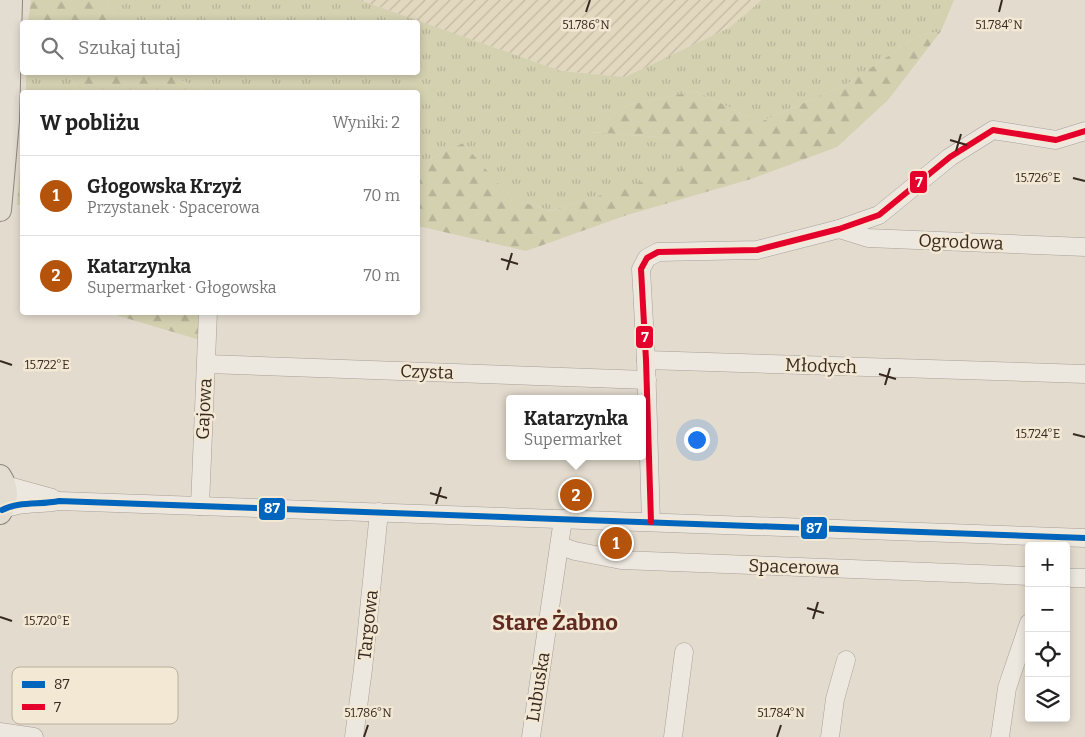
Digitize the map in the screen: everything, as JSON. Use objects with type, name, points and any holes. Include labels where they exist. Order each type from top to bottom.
[{"type":"main road","points":[[0,210],[8,121],[11,0]]},
{"type":"main road","points":[[1,512],[7,494],[3,481]]},
{"type":"street","points":[[651,522],[647,380],[641,269],[647,258],[658,252],[757,250],[839,229],[879,215],[950,157],[992,130],[1056,140],[1085,131]]},
{"type":"street","name":"Ogrodowa","points":[[839,229],[868,238],[1085,247]]},
{"type":"street","name":"Gajowa","points":[[200,506],[208,315]]},
{"type":"street","name":"Młodych","points":[[646,360],[1085,374]]},
{"type":"street","name":"Czysta","points":[[207,364],[647,380]]},
{"type":"street","points":[[3,481],[18,490],[59,501]]},
{"type":"street","points":[[1,512],[14,505],[46,504],[59,501],[651,522],[1051,541],[1085,538]]},
{"type":"street","name":"Targowa","points":[[354,737],[364,669],[379,512]]},
{"type":"street","name":"Lubuska","points":[[531,737],[564,519]]},
{"type":"street","name":"Spacerowa","points":[[560,546],[621,560],[1025,576]]},
{"type":"street","points":[[1070,578],[1085,578]]},
{"type":"street","points":[[1000,737],[1007,688],[1026,632]]},
{"type":"street","points":[[673,737],[684,652]]},
{"type":"street","points":[[830,737],[835,699],[846,660]]},
{"type":"street","points":[[0,732],[34,737]]},
{"type":"shaded area","points":[[359,0],[762,0],[729,28],[625,77],[561,71]]},
{"type":"green space","points":[[31,0],[107,0],[116,20],[28,20]]},
{"type":"green space","points":[[107,0],[359,0],[416,20],[116,20]]},
{"type":"green space","points":[[762,0],[954,0],[941,31],[918,36],[847,84],[760,122],[695,91],[628,105],[589,132],[672,138],[683,169],[551,211],[512,199],[463,143],[420,164],[420,90],[204,90],[169,75],[420,75],[420,21],[561,71],[625,77],[729,28]]},
{"type":"green space","points":[[941,31],[888,100],[837,147],[751,179],[627,215],[526,251],[420,226],[420,164],[463,143],[512,199],[551,211],[682,169],[672,138],[589,132],[628,105],[695,91],[760,122],[847,84],[918,36]]},
{"type":"green space","points":[[26,75],[70,75],[76,90],[26,90]]},
{"type":"green space","points":[[70,75],[169,75],[204,90],[76,90]]},
{"type":"green space","points":[[20,169],[20,205],[17,205]]},
{"type":"green space","points":[[116,315],[201,315],[200,340]]},
{"type":"transit line","name":"7","points":[[651,522],[641,269],[647,258],[658,252],[757,250],[839,229],[879,215],[950,157],[993,130],[1056,140],[1085,131]]},
{"type":"transit line","name":"87","points":[[2,510],[16,505],[59,501],[1085,538]]},
{"type":"place","name":"Katarzynka","points":[[576,495]]},
{"type":"place","name":"Głogowska Krzyż","points":[[616,543]]},
{"type":"district","name":"Stare Żabno","points":[[555,622]]}]
